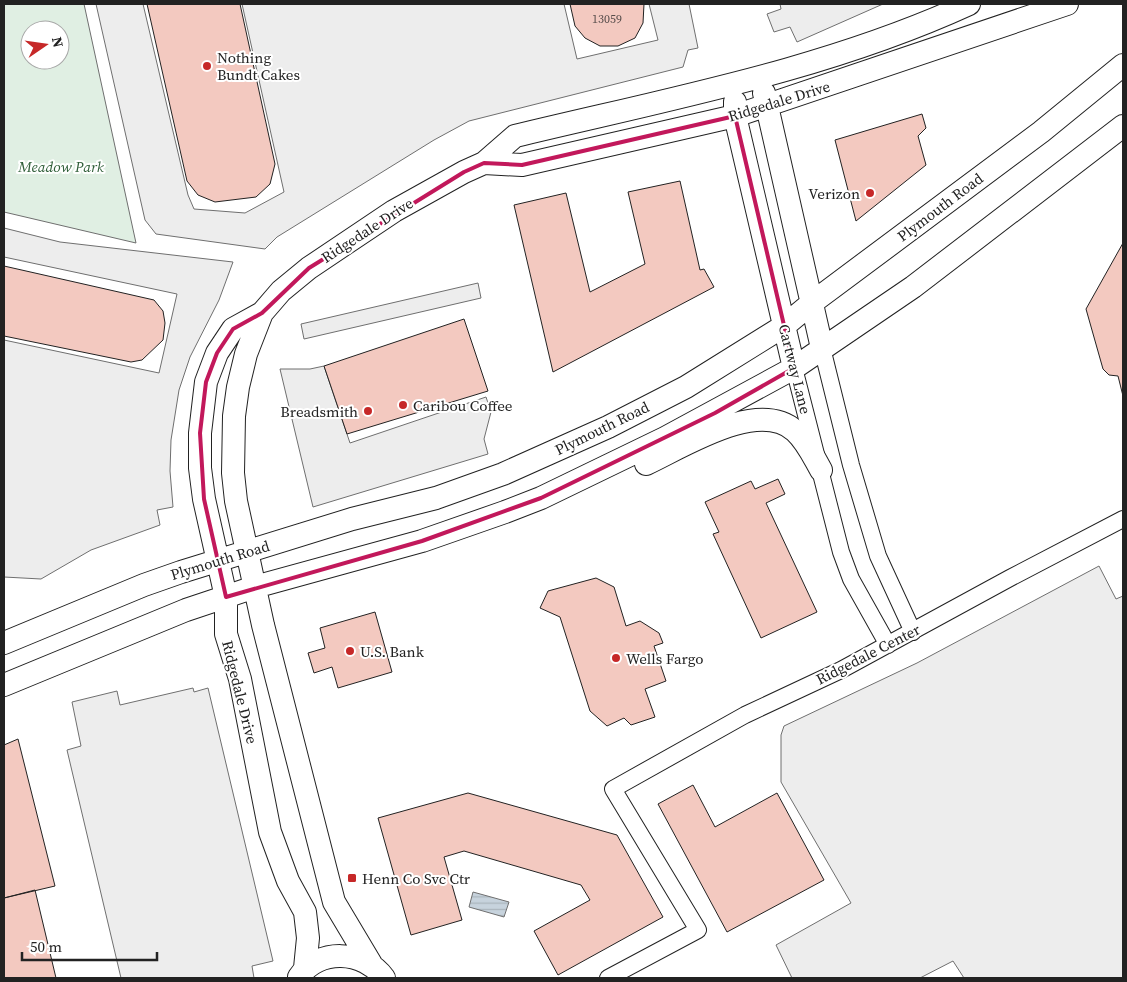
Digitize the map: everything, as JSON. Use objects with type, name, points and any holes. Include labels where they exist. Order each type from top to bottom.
[{"type":"street","name":"Ridgedale Drive","points":[[382,974],[334,902],[297,763],[248,552],[233,474],[234,416],[238,387],[246,354],[262,313],[281,291],[315,264],[394,211],[464,172],[484,164],[515,136],[791,70],[928,22],[969,4]]},
{"type":"street","name":"Ridgedale Drive","points":[[484,164],[522,165],[735,116],[1067,4]]},
{"type":"street","name":"Plymouth Road","points":[[4,643],[144,585],[352,519],[436,498],[518,467],[608,427],[686,387],[784,326],[813,302],[1041,132],[1123,65]]},
{"type":"street","name":"Cartway Lane","points":[[761,77],[822,348],[851,465],[878,556],[913,632]]},
{"type":"street","name":"Cartway Lane","points":[[736,83],[735,116],[794,368],[841,552],[850,579],[888,645]]},
{"type":"street","points":[[4,685],[178,614],[226,597],[422,541],[541,498],[715,413],[794,368],[913,287],[1123,126]]},
{"type":"street","name":"Ridgedale Drive","points":[[262,313],[233,329],[217,354],[206,382],[200,433],[200,468],[204,499],[226,597],[226,634],[240,680],[270,832],[288,881],[305,912],[308,938],[301,973]]},
{"type":"street","points":[[541,498],[591,490],[735,423],[758,420],[778,421],[794,430],[807,444],[821,470]]},
{"type":"street","name":"Ridgedale Center","points":[[608,978],[698,930],[613,789],[744,715],[888,645],[1123,519]]},
{"type":"street","points":[[301,973],[318,960],[332,956],[352,956],[382,974]]},
{"type":"highlighted area","points":[[735,116],[794,368],[715,413],[541,498],[422,541],[226,597],[204,499],[200,433],[206,382],[217,353],[233,329],[262,313],[309,268],[464,172],[484,163],[522,165]]},
{"type":"green space","name":"Meadow Park","points":[[4,4],[84,4],[136,243],[4,212]]},
{"type":"shaded area","points":[[96,4],[143,4],[188,195],[194,209],[245,213],[284,192],[242,4],[564,4],[577,59],[658,40],[649,4],[689,4],[698,48],[688,50],[683,67],[469,121],[434,140],[277,237],[265,249],[156,234],[145,220]]},
{"type":"shaded area","points":[[780,4],[883,4],[797,42],[790,27],[774,32],[767,14],[781,9]]},
{"type":"shaded area","points":[[4,228],[60,242],[233,262],[219,300],[190,357],[179,390],[171,440],[170,471],[173,507],[157,510],[160,525],[91,550],[41,579],[4,577],[4,340],[159,373],[177,294],[4,257]]},
{"type":"shaded area","points":[[478,283],[481,298],[304,339],[301,324]]},
{"type":"shaded area","points":[[324,366],[350,443],[486,397],[491,412],[484,439],[488,454],[313,507],[280,369],[310,369]]},
{"type":"shaded area","points":[[1099,566],[1116,599],[1123,596],[1123,978],[964,978],[953,961],[920,978],[792,978],[776,945],[851,903],[781,782],[781,735],[784,726],[917,663]]},
{"type":"shaded area","points":[[193,688],[194,692],[208,688],[273,961],[252,966],[254,978],[121,978],[67,750],[81,746],[72,702],[117,691],[120,705]]},
{"type":"shaded area","points":[[473,892],[509,902],[504,917],[469,907]]},
{"type":"building","points":[[147,4],[240,4],[275,164],[270,184],[256,197],[215,202],[198,195],[187,181]]},
{"type":"building","points":[[570,4],[644,4],[643,23],[635,38],[618,46],[600,46],[585,38],[575,26]]},
{"type":"building","name":"Verizon","points":[[922,114],[926,128],[918,136],[926,165],[856,221],[835,140]]},
{"type":"building","points":[[680,181],[700,270],[704,269],[714,287],[553,372],[514,205],[566,193],[590,292],[645,264],[628,192]]},
{"type":"building","points":[[1123,243],[1123,396],[1118,376],[1109,375],[1103,369],[1086,309]]},
{"type":"building","points":[[4,266],[154,300],[163,311],[165,323],[163,340],[142,360],[131,362],[4,336]]},
{"type":"building","points":[[464,319],[488,391],[347,434],[324,366]]},
{"type":"building","points":[[778,479],[785,494],[766,503],[817,612],[761,638],[713,534],[719,532],[705,502],[751,481],[755,489]]},
{"type":"building","name":"Wells Fargo","points":[[596,578],[614,587],[626,626],[640,621],[659,633],[663,643],[654,646],[666,681],[645,689],[655,717],[631,725],[624,718],[607,726],[590,711],[560,617],[540,608],[548,591]]},
{"type":"building","name":"U.S. Bank","points":[[375,612],[392,672],[338,688],[332,667],[314,673],[308,653],[325,648],[320,628]]},
{"type":"building","points":[[18,739],[55,886],[4,898],[4,745]]},
{"type":"building","points":[[693,785],[715,827],[777,793],[824,880],[727,932],[658,804]]},
{"type":"building","points":[[468,793],[617,835],[663,917],[558,975],[534,931],[590,900],[581,885],[464,851],[444,857],[462,920],[411,935],[378,818]]},
{"type":"building","points":[[35,890],[56,978],[4,978],[4,898]]},
{"type":"place","name":"Nothing Bundt Cakes","points":[[207,66]]},
{"type":"place","name":"Verizon","points":[[870,193]]},
{"type":"place","name":"Caribou Coffee","points":[[403,405]]},
{"type":"place","name":"Breadsmith","points":[[368,411]]},
{"type":"place","name":"U.S. Bank","points":[[350,651]]},
{"type":"place","name":"Wells Fargo","points":[[616,658]]},
{"type":"place","name":"Henn Co Svc Ctr","points":[[352,878]]}]
